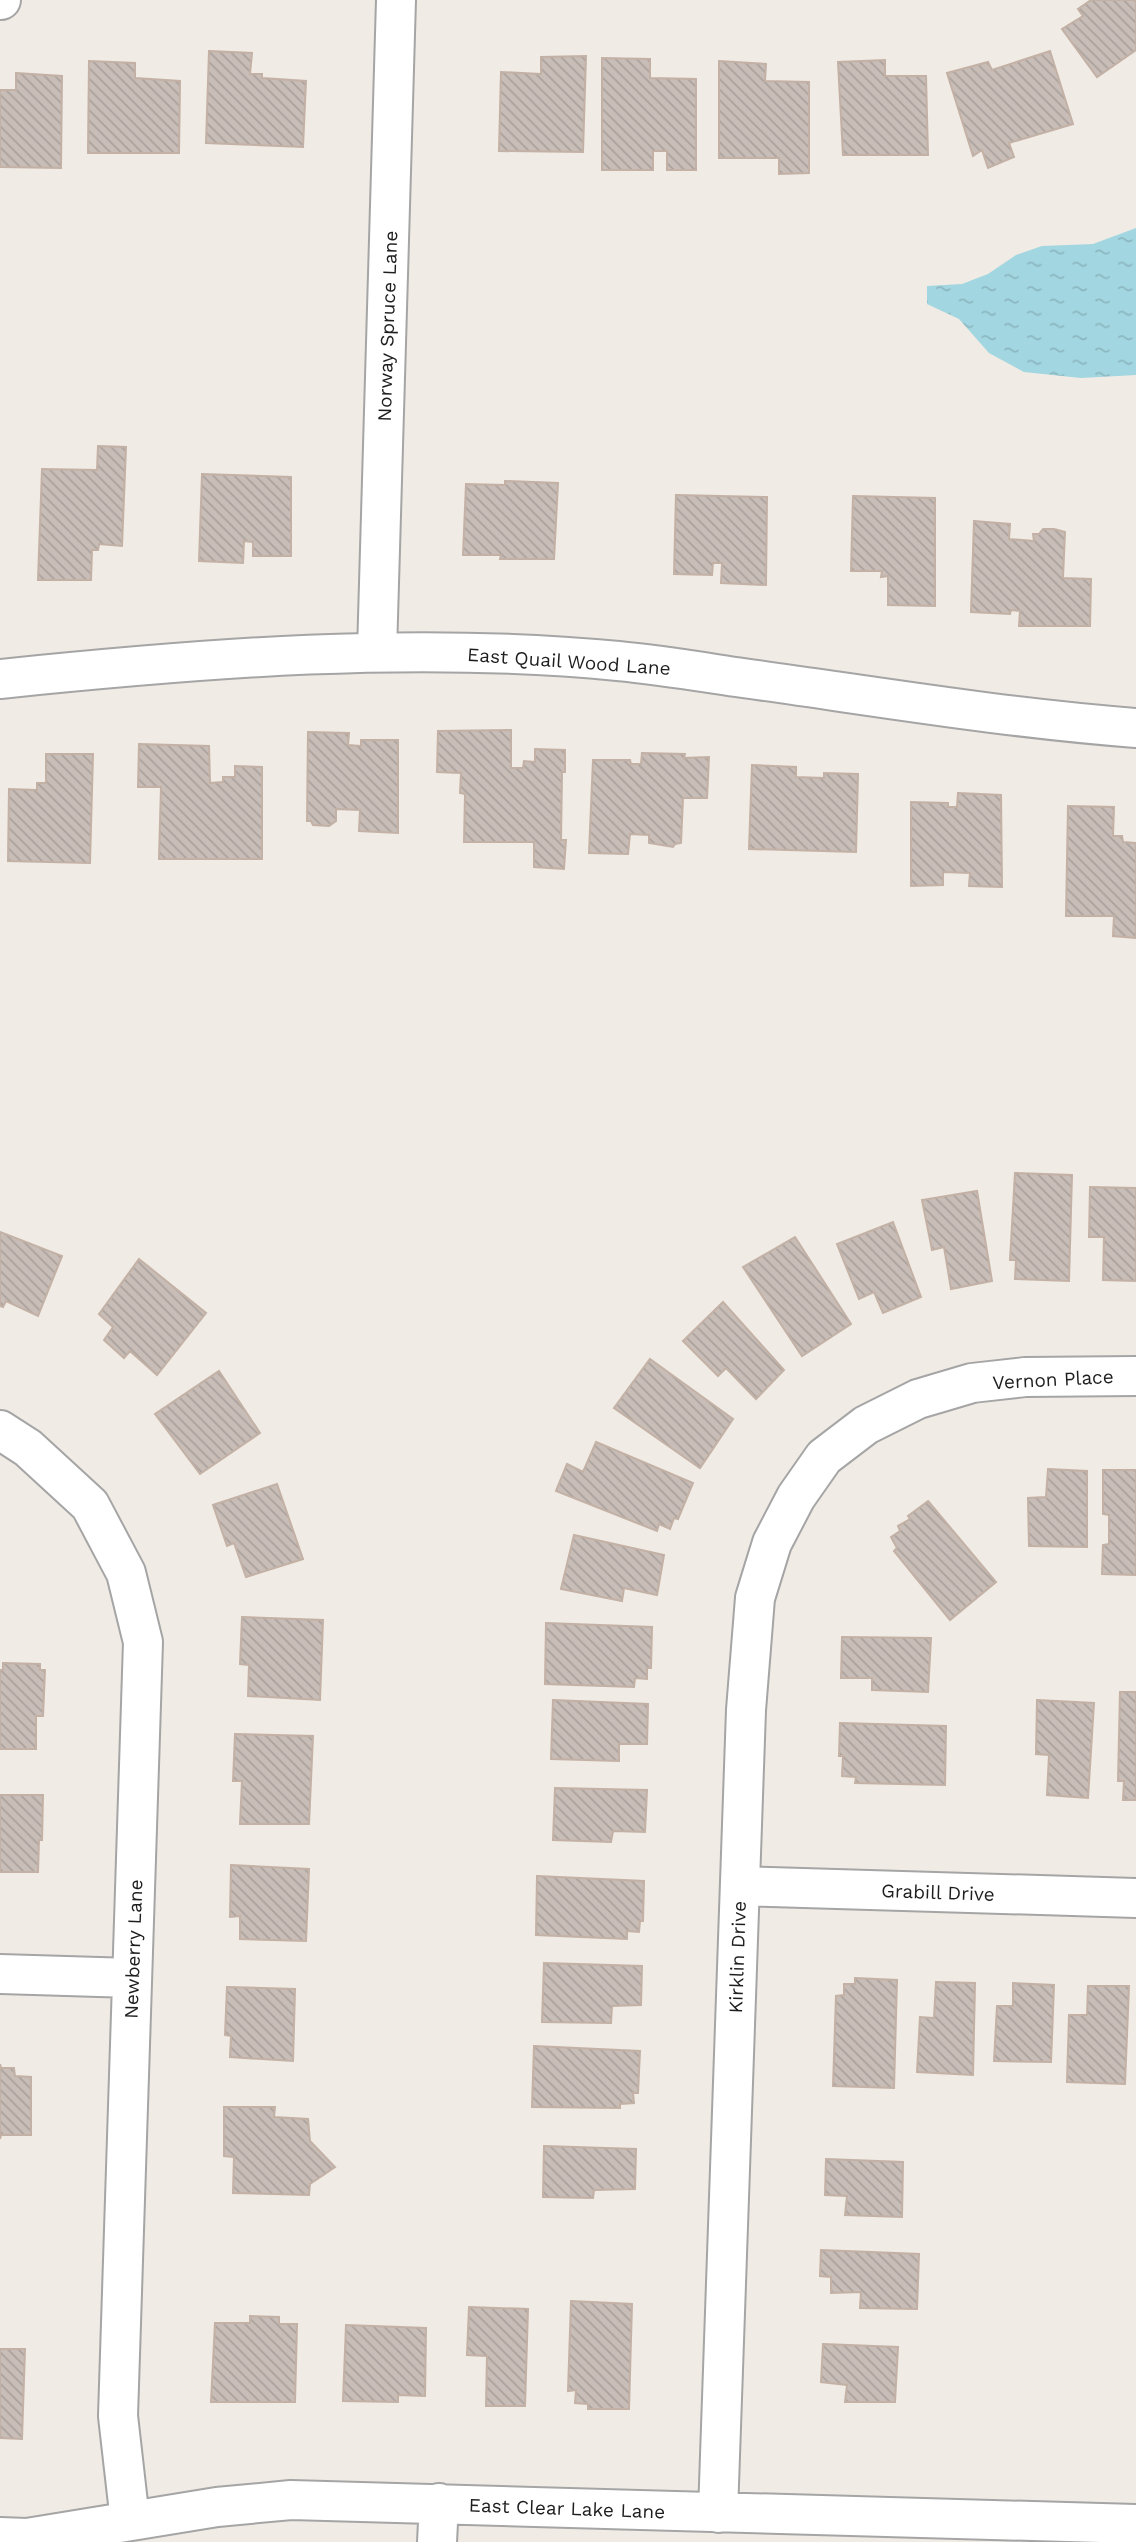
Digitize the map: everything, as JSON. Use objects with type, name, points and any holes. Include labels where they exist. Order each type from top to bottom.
[{"type":"street","name":"Norway Spruce Lane","points":[[377,652],[396,0]]},
{"type":"street","name":"East Quail Wood Lane","points":[[0,679],[149,664],[314,653],[470,652],[618,661],[1052,721],[1136,727]]},
{"type":"street","name":"Vernon Place","points":[[855,1434],[866,1425],[918,1399],[972,1383],[1025,1377],[1136,1376]]},
{"type":"street","name":"Newberry Lane","points":[[0,1430],[28,1448],[90,1505],[127,1573],[143,1642],[118,2416],[130,2521]]},
{"type":"street","name":"Kirklin Drive","points":[[718,2513],[746,1710],[755,1598],[772,1543],[796,1497],[824,1457],[855,1434]]},
{"type":"street","name":"Grabill Drive","points":[[740,1886],[1136,1899]]},
{"type":"street","points":[[0,1974],[132,1978]]},
{"type":"street","name":"East Clear Lake Lane","points":[[0,2538],[27,2538],[217,2507],[291,2500],[1136,2524]]},
{"type":"street","points":[[438,2542],[439,2503]]},
{"type":"water","points":[[1136,228],[1136,375],[1081,378],[1024,372],[989,353],[959,319],[927,304],[927,286],[962,284],[988,274],[1016,255],[1042,246],[1093,244]]},
{"type":"building","points":[[1091,0],[1136,0],[1136,50],[1097,77],[1062,29],[1083,16],[1078,9]]},
{"type":"building","points":[[209,51],[252,53],[250,74],[262,74],[262,78],[306,81],[303,147],[206,143]]},
{"type":"building","points":[[1050,51],[1073,124],[1009,143],[1014,157],[988,168],[982,150],[973,156],[947,73],[988,62],[992,70]]},
{"type":"building","points":[[586,56],[583,152],[499,151],[501,72],[541,74],[541,57]]},
{"type":"building","points":[[602,58],[650,59],[650,78],[696,79],[696,170],[667,170],[667,151],[653,151],[653,170],[602,170]]},
{"type":"building","points":[[885,60],[885,76],[926,76],[928,155],[843,155],[838,62]]},
{"type":"building","points":[[89,61],[135,63],[135,78],[180,81],[179,153],[88,153]]},
{"type":"building","points":[[719,61],[766,64],[765,81],[809,82],[809,173],[779,174],[779,158],[719,158]]},
{"type":"building","points":[[16,73],[62,76],[61,168],[0,167],[0,90],[16,90]]},
{"type":"building","points":[[98,446],[126,447],[122,546],[99,544],[98,550],[92,550],[91,580],[38,580],[42,469],[97,470]]},
{"type":"building","points":[[202,474],[291,477],[291,556],[253,556],[253,542],[244,541],[243,563],[199,561]]},
{"type":"building","points":[[505,481],[558,483],[554,559],[500,559],[501,555],[463,555],[466,484],[505,485]]},
{"type":"building","points":[[676,495],[767,497],[766,585],[721,583],[722,563],[713,563],[712,575],[674,574]]},
{"type":"building","points":[[853,496],[935,498],[935,606],[888,605],[888,576],[881,577],[882,571],[851,571]]},
{"type":"building","points":[[974,521],[1010,524],[1009,539],[1034,541],[1033,534],[1039,534],[1043,529],[1065,532],[1063,578],[1091,579],[1090,626],[1019,626],[1020,611],[1011,610],[1010,614],[971,612]]},
{"type":"building","points":[[511,730],[511,768],[523,768],[524,761],[535,762],[535,749],[565,750],[561,840],[566,840],[564,869],[534,867],[534,842],[464,842],[465,794],[460,793],[461,773],[437,772],[438,731]]},
{"type":"building","points":[[308,732],[349,733],[348,745],[361,746],[361,740],[398,740],[398,833],[359,831],[360,810],[336,809],[336,821],[329,826],[313,825],[311,821],[307,821]]},
{"type":"building","points":[[139,744],[209,746],[210,783],[223,782],[223,777],[235,777],[235,766],[262,767],[262,859],[159,859],[161,787],[138,787]]},
{"type":"building","points":[[642,753],[685,754],[684,758],[709,757],[707,798],[683,798],[681,843],[673,847],[649,843],[649,835],[630,834],[628,854],[589,853],[593,760],[630,760],[631,764],[641,764]]},
{"type":"building","points":[[46,754],[93,754],[90,863],[8,861],[9,789],[37,790],[37,783],[46,783]]},
{"type":"building","points":[[752,765],[796,767],[796,777],[824,778],[824,773],[858,774],[856,852],[749,849]]},
{"type":"building","points":[[958,793],[1001,795],[1002,887],[969,886],[970,873],[943,872],[943,885],[911,886],[911,802],[948,803],[948,807],[957,807]]},
{"type":"building","points":[[1068,806],[1114,807],[1113,836],[1122,836],[1123,842],[1136,843],[1136,938],[1113,936],[1114,916],[1066,916]]},
{"type":"building","points":[[1015,1173],[1072,1175],[1069,1281],[1015,1279],[1016,1260],[1010,1260]]},
{"type":"building","points":[[1090,1187],[1136,1188],[1136,1281],[1103,1280],[1104,1237],[1089,1237]]},
{"type":"building","points":[[977,1191],[992,1281],[951,1289],[944,1247],[932,1250],[922,1200]]},
{"type":"building","points":[[893,1222],[921,1297],[883,1313],[874,1292],[859,1299],[837,1244]]},
{"type":"building","points":[[0,1232],[62,1256],[38,1316],[6,1301],[3,1307],[0,1306]]},
{"type":"building","points":[[795,1237],[851,1324],[802,1356],[743,1267]]},
{"type":"building","points":[[139,1259],[206,1313],[157,1375],[130,1351],[124,1358],[104,1340],[113,1327],[99,1314]]},
{"type":"building","points":[[723,1302],[784,1370],[756,1399],[726,1368],[718,1376],[683,1341]]},
{"type":"building","points":[[650,1359],[733,1419],[700,1468],[614,1408]]},
{"type":"building","points":[[219,1371],[260,1433],[200,1474],[155,1414]]},
{"type":"building","points":[[596,1442],[693,1483],[678,1519],[674,1518],[670,1529],[659,1524],[657,1531],[556,1491],[567,1464],[583,1472]]},
{"type":"building","points":[[1048,1469],[1087,1471],[1087,1547],[1029,1546],[1028,1498],[1046,1497]]},
{"type":"building","points":[[1103,1470],[1136,1470],[1136,1575],[1102,1574],[1103,1545],[1109,1544],[1109,1515],[1103,1514]]},
{"type":"building","points":[[277,1484],[303,1559],[246,1577],[234,1543],[227,1546],[213,1505]]},
{"type":"building","points":[[928,1501],[996,1582],[950,1620],[894,1551],[897,1548],[891,1537],[900,1531],[898,1526],[910,1519],[908,1516]]},
{"type":"building","points":[[574,1535],[664,1555],[657,1595],[624,1588],[622,1601],[561,1589]]},
{"type":"building","points":[[242,1617],[323,1620],[320,1700],[248,1696],[249,1665],[240,1664]]},
{"type":"building","points":[[546,1623],[652,1627],[651,1668],[647,1668],[647,1679],[635,1678],[634,1687],[545,1684]]},
{"type":"building","points":[[842,1637],[931,1638],[928,1692],[872,1690],[872,1678],[841,1678]]},
{"type":"building","points":[[3,1663],[40,1664],[40,1670],[45,1670],[43,1716],[36,1716],[36,1749],[0,1749],[0,1670],[3,1670]]},
{"type":"building","points":[[1120,1692],[1136,1692],[1136,1800],[1123,1800],[1124,1781],[1118,1781]]},
{"type":"building","points":[[553,1700],[648,1704],[647,1744],[619,1744],[619,1761],[551,1759]]},
{"type":"building","points":[[1037,1700],[1094,1703],[1088,1798],[1047,1795],[1049,1755],[1036,1754]]},
{"type":"building","points":[[840,1723],[946,1726],[945,1785],[855,1783],[856,1777],[842,1776],[843,1756],[839,1756]]},
{"type":"building","points":[[235,1734],[313,1736],[309,1824],[240,1824],[242,1781],[233,1781]]},
{"type":"building","points":[[555,1788],[647,1790],[645,1832],[613,1831],[611,1842],[553,1840]]},
{"type":"building","points":[[0,1795],[43,1795],[38,1872],[0,1872]]},
{"type":"building","points":[[231,1865],[309,1869],[306,1941],[240,1939],[240,1916],[230,1917]]},
{"type":"building","points":[[537,1876],[644,1881],[643,1921],[640,1921],[639,1932],[627,1931],[627,1939],[536,1935]]},
{"type":"building","points":[[544,1963],[642,1966],[641,2005],[612,2006],[611,2023],[542,2022]]},
{"type":"building","points":[[855,1978],[897,1980],[894,2088],[833,2086],[836,1996],[844,1995],[844,1984],[855,1984]]},
{"type":"building","points":[[936,1982],[975,1983],[973,2075],[917,2072],[920,2017],[934,2018]]},
{"type":"building","points":[[1013,1983],[1054,1985],[1051,2062],[994,2061],[997,2006],[1013,2006]]},
{"type":"building","points":[[1088,1986],[1129,1986],[1125,2084],[1067,2082],[1069,2015],[1087,2015]]},
{"type":"building","points":[[227,1987],[295,1989],[293,2061],[230,2057],[231,2036],[225,2035]]},
{"type":"building","points":[[534,2046],[640,2051],[638,2093],[633,2093],[634,2103],[620,2104],[620,2108],[532,2107]]},
{"type":"building","points":[[0,2064],[1,2068],[14,2068],[15,2076],[31,2077],[31,2135],[1,2135],[0,2139]]},
{"type":"building","points":[[224,2107],[275,2107],[274,2117],[308,2119],[310,2141],[335,2167],[310,2184],[309,2195],[233,2193],[234,2157],[224,2156]]},
{"type":"building","points":[[544,2146],[636,2149],[635,2189],[594,2190],[593,2198],[543,2197]]},
{"type":"building","points":[[826,2159],[903,2162],[902,2217],[845,2215],[847,2196],[825,2195]]},
{"type":"building","points":[[821,2250],[919,2254],[917,2309],[860,2308],[861,2292],[831,2293],[831,2277],[820,2276]]},
{"type":"building","points":[[571,2301],[632,2304],[629,2409],[588,2409],[588,2404],[575,2403],[576,2390],[568,2391]]},
{"type":"building","points":[[469,2307],[528,2309],[525,2406],[486,2406],[487,2356],[467,2355]]},
{"type":"building","points":[[250,2316],[279,2317],[279,2324],[297,2324],[295,2402],[211,2402],[215,2323],[250,2323]]},
{"type":"building","points":[[346,2325],[426,2328],[425,2396],[398,2395],[398,2402],[343,2401]]},
{"type":"building","points":[[823,2344],[898,2347],[895,2402],[845,2402],[847,2385],[821,2382]]},
{"type":"building","points":[[0,2349],[25,2349],[22,2439],[0,2438]]}]
